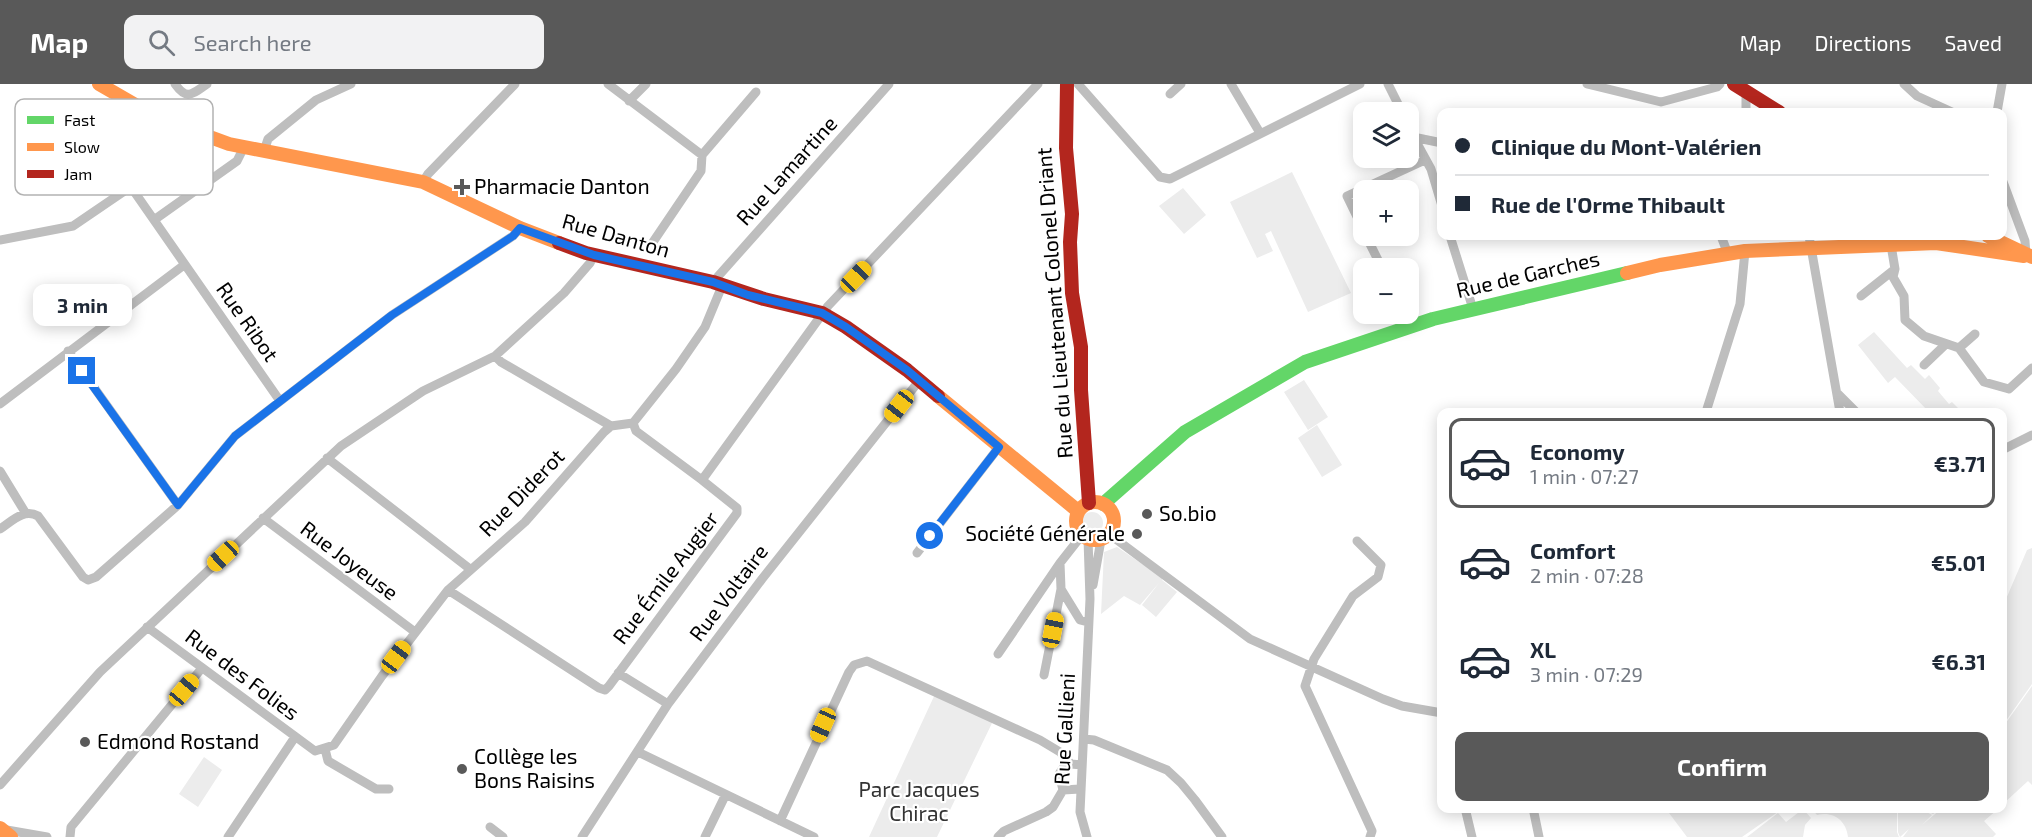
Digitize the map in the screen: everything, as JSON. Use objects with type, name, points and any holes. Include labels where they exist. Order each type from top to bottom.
[{"type":"street","name":"Rue Danton","points":[[99,84],[125,99]]},
{"type":"street","points":[[175,84],[181,93],[186,95],[192,94],[207,84]]},
{"type":"street","points":[[264,151],[268,139],[316,100],[351,84]]},
{"type":"street","points":[[423,183],[428,174],[515,84]]},
{"type":"street","points":[[608,84],[702,155]]},
{"type":"street","points":[[629,101],[646,84]]},
{"type":"street","name":"Rue Lamartine","points":[[717,284],[889,84]]},
{"type":"street","name":"Rue Émile Augier","points":[[448,590],[605,690],[737,513],[737,508],[702,480],[822,313],[1038,84]]},
{"type":"street","name":"Rue du Lieutenant Colonel Driant","points":[[1067,84],[1066,148],[1071,206],[1072,293],[1082,346],[1081,388],[1090,506]]},
{"type":"street","points":[[1078,84],[1160,177],[1165,179],[1176,176],[1360,84]]},
{"type":"street","points":[[1170,94],[1181,84]]},
{"type":"street","points":[[1231,84],[1260,133]]},
{"type":"street","points":[[1388,84],[1397,102]]},
{"type":"street","points":[[1587,84],[1661,102],[1717,87],[1720,84]]},
{"type":"street","points":[[1725,84],[1745,102],[1765,108]]},
{"type":"street","points":[[1734,84],[1745,102]]},
{"type":"street","points":[[1904,84],[1917,96],[1943,108]]},
{"type":"street","points":[[1998,108],[2002,84]]},
{"type":"street","points":[[653,242],[701,171],[702,155],[756,92]]},
{"type":"street","name":"Rue Danton","points":[[213,138],[229,144],[423,183],[520,228],[594,255],[717,284],[822,313],[877,348],[999,447],[1090,506]]},
{"type":"street","points":[[1419,138],[1437,142]]},
{"type":"street","points":[[213,178],[237,161],[244,147]]},
{"type":"street","points":[[1419,148],[1431,169],[1437,189]]},
{"type":"street","points":[[1382,180],[1425,160]]},
{"type":"street","points":[[2007,192],[2030,256]]},
{"type":"street","points":[[1353,193],[1347,196],[1353,208]]},
{"type":"street","points":[[0,240],[73,226],[119,195]]},
{"type":"street","name":"Rue Ribot","points":[[137,195],[280,400]]},
{"type":"street","points":[[154,220],[189,195]]},
{"type":"street","points":[[0,529],[25,512],[31,512],[38,516],[82,577],[88,580],[96,577],[178,505],[235,436],[392,315],[513,236],[520,228]]},
{"type":"street","points":[[1451,240],[1473,309]]},
{"type":"street","points":[[1722,240],[1728,254]]},
{"type":"street","points":[[1996,240],[2030,256]]},
{"type":"street","points":[[1810,242],[1836,393],[1845,408]]},
{"type":"street","name":"Rue de Garches","points":[[1419,318],[1473,309],[1660,265],[1810,242],[1891,245],[1936,243],[2030,256]]},
{"type":"street","points":[[1891,245],[1895,269],[1893,277],[1904,296],[1905,320],[1924,336],[1959,348],[1984,382],[2008,388],[2032,368]]},
{"type":"street","points":[[1707,408],[1740,304],[1745,251]]},
{"type":"street","points":[[0,784],[100,672],[327,458],[407,400],[495,356],[564,293],[590,263],[594,255]]},
{"type":"street","points":[[0,404],[184,265]]},
{"type":"street","points":[[1861,296],[1895,269]]},
{"type":"street","points":[[495,356],[501,362],[611,426],[633,423],[676,369],[705,327],[717,284]]},
{"type":"street","name":"Rue de Garches","points":[[1090,506],[1185,432],[1296,367],[1397,324]]},
{"type":"street","points":[[1959,348],[1975,334]]},
{"type":"street","points":[[1924,365],[1946,344]]},
{"type":"street","points":[[68,351],[178,505]]},
{"type":"street","name":"Rue Voltaire","points":[[582,837],[668,704],[762,579],[919,381]]},
{"type":"street","points":[[633,423],[636,431],[702,480]]},
{"type":"street","name":"Rue Diderot","points":[[320,750],[334,745],[381,676],[448,590],[525,522],[611,426]]},
{"type":"street","points":[[2007,448],[2032,435]]},
{"type":"street","points":[[917,553],[999,447]]},
{"type":"street","points":[[327,458],[470,569]]},
{"type":"street","points":[[0,471],[25,512]]},
{"type":"street","points":[[998,654],[1060,563],[1095,537],[1113,527],[1110,510],[1090,506],[1076,524],[1095,537],[1250,639],[1383,699],[1402,706],[1437,712]]},
{"type":"street","name":"Rue Joyeuse","points":[[263,518],[415,632]]},
{"type":"street","name":"Rue Gallieni","points":[[1087,837],[1080,812],[1080,789],[1088,622],[1095,537]]},
{"type":"street","points":[[1357,541],[1381,565],[1378,577],[1353,596],[1314,658],[1305,686],[1372,831],[1370,837]]},
{"type":"street","points":[[1044,675],[1061,589],[1060,563]]},
{"type":"street","points":[[1061,589],[1080,621],[1088,622]]},
{"type":"street","name":"Rue des Folies","points":[[147,627],[294,737],[320,750],[328,761],[376,789],[389,789]]},
{"type":"street","points":[[780,821],[849,672],[854,665],[867,661],[1040,740],[1060,752],[1067,762],[1082,765]]},
{"type":"street","points":[[70,837],[71,827],[202,668]]},
{"type":"street","points":[[618,673],[668,704]]},
{"type":"street","points":[[228,837],[294,737]]},
{"type":"street","points":[[1084,739],[1094,740],[1167,771],[1181,783],[1222,837]]},
{"type":"street","points":[[638,752],[814,837]]},
{"type":"street","points":[[998,837],[1004,831],[1053,807],[1063,790],[1059,774],[1067,762]]},
{"type":"street","points":[[1063,790],[1080,789]]},
{"type":"street","points":[[705,837],[725,796]]},
{"type":"street","points":[[1466,813],[1472,837]]},
{"type":"street","points":[[1534,813],[1539,837]]},
{"type":"street","points":[[490,827],[503,837]]},
{"type":"street","points":[[4,831],[43,837]]},
{"type":"green space","points":[[1292,172],[1351,293],[1308,312],[1271,231],[1265,234],[1273,251],[1257,258],[1230,202]]},
{"type":"green space","points":[[1183,188],[1206,215],[1184,234],[1159,206]]},
{"type":"green space","points":[[1874,332],[1907,368],[1911,365],[1925,379],[1929,375],[1949,404],[1952,402],[1958,408],[1925,408],[1895,377],[1888,383],[1858,345]]},
{"type":"green space","points":[[1304,380],[1328,417],[1308,430],[1284,392]]},
{"type":"green space","points":[[1317,425],[1342,465],[1322,477],[1298,438]]},
{"type":"green space","points":[[1092,512],[1100,515],[1103,523],[1100,531],[1092,534],[1084,531],[1081,523],[1084,515]]},
{"type":"green space","points":[[1117,547],[1163,578],[1162,580],[1177,592],[1156,617],[1142,605],[1159,583],[1140,605],[1124,596],[1101,614],[1104,552]]},
{"type":"green space","points":[[2032,548],[2032,684],[2007,719],[2007,597],[2027,550]]},
{"type":"green space","points":[[2032,686],[2032,785],[2028,781],[2007,800],[2007,721]]},
{"type":"green space","name":"Parc Jacques Chirac","points":[[936,692],[994,719],[937,837],[869,837]]},
{"type":"green space","points":[[204,757],[222,770],[198,807],[179,794]]},
{"type":"green space","points":[[1669,813],[1776,813],[1742,837],[1687,837]]},
{"type":"green space","points":[[1778,813],[1786,822],[1798,813],[1807,813],[1811,818],[1805,825],[1803,837],[1747,837]]},
{"type":"green space","points":[[1815,813],[1897,813],[1899,837],[1848,837],[1845,826],[1838,818],[1828,814],[1817,815]]},
{"type":"green space","points":[[1898,813],[1932,815],[1922,825],[1936,813],[1993,813],[1984,821],[1996,834],[1993,837],[1903,837],[1909,829],[1900,837]]},
{"type":"traffic: fast","points":[[1103,504],[1185,432],[1305,362],[1433,319],[1627,273]]},
{"type":"traffic: slow","points":[[99,84],[125,99]]},
{"type":"traffic: slow","points":[[213,138],[229,144],[423,182],[520,228],[559,243]]},
{"type":"traffic: slow","points":[[1996,240],[2032,257]]},
{"type":"traffic: slow","points":[[1627,273],[1660,265],[1745,251],[1936,243],[2024,256]]},
{"type":"traffic: slow","points":[[938,396],[1078,511]]},
{"type":"traffic: slow","points":[[1095,502],[1109,507],[1114,521],[1109,535],[1095,540],[1081,535],[1076,521],[1081,507],[1095,502]]},
{"type":"traffic: slow","points":[[0,828],[11,837]]},
{"type":"traffic: jam","points":[[1067,84],[1066,148],[1072,214],[1070,242],[1072,293],[1081,347],[1081,390],[1089,503]]},
{"type":"traffic: jam","points":[[1734,84],[1773,108]]},
{"type":"traffic: jam","points":[[559,243],[586,253],[713,282],[764,299],[822,313],[907,370],[938,396]]},
{"type":"place","name":"Pharmacie Danton","points":[[462,187]]},
{"type":"place","name":"So.bio","points":[[1147,514]]},
{"type":"place","name":"Société Générale","points":[[1137,534]]},
{"type":"place","name":"Edmond Rostand","points":[[85,742]]},
{"type":"place","name":"Collège les Bons Raisins","points":[[462,769]]},
{"type":"route","points":[[82,371],[178,505],[235,436],[392,315],[513,236],[520,228],[586,253],[713,282],[748,295],[822,313],[907,370],[999,447],[930,536]]}]
